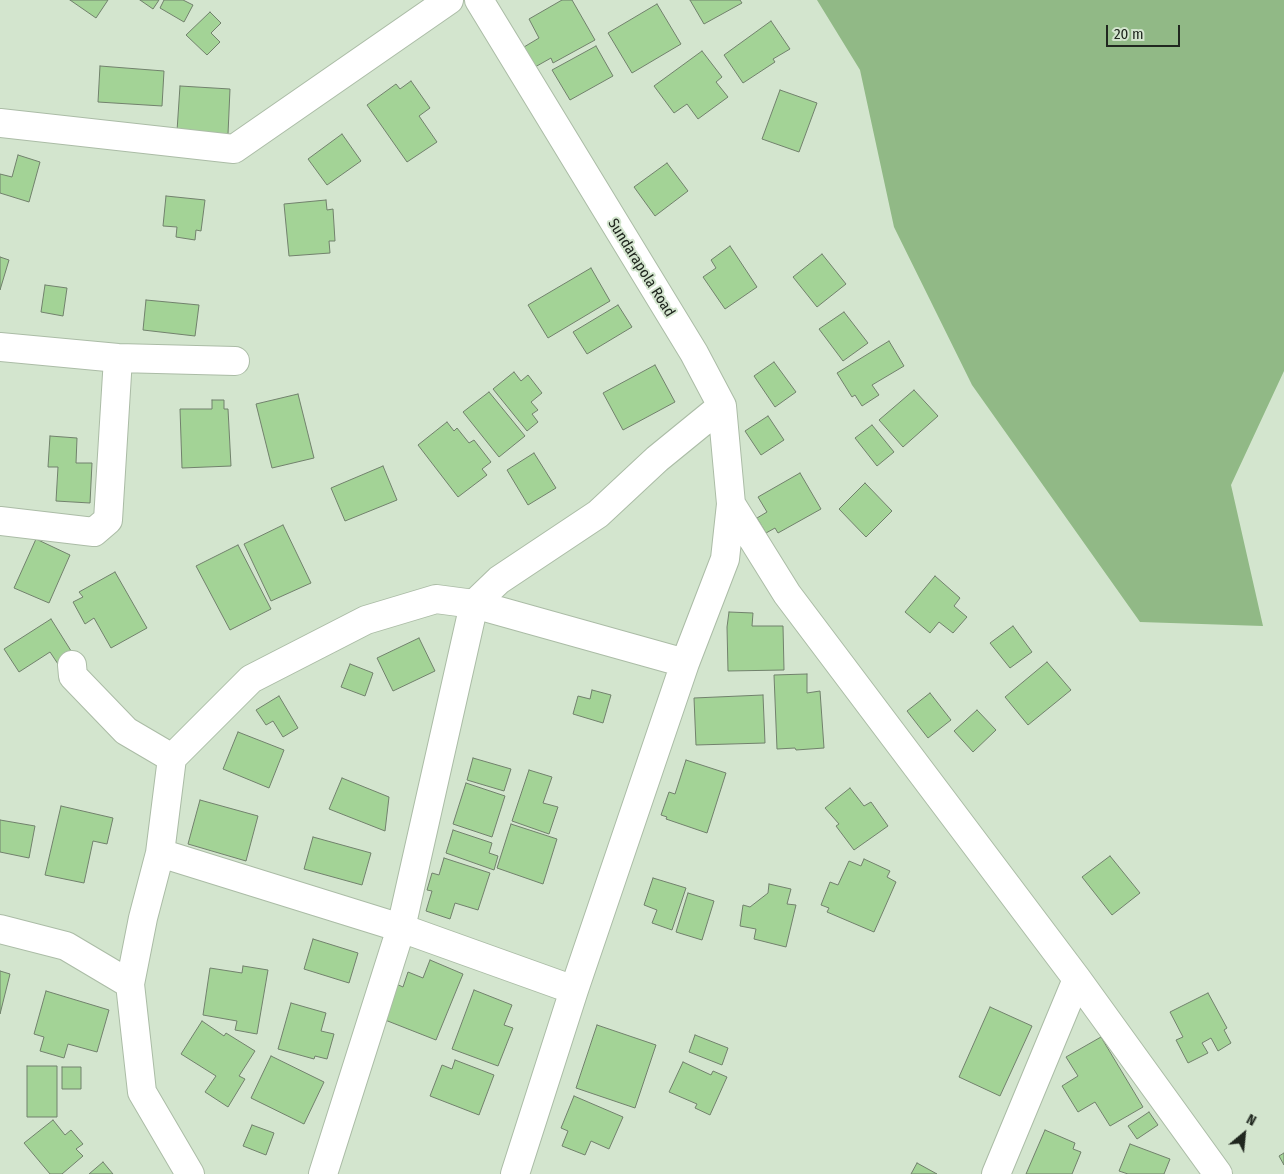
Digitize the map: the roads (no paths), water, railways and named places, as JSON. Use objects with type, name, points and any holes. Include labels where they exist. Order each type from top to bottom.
[{"type":"street","points":[[0,123],[234,149],[449,0]]},
{"type":"street","name":"Sundarapola Road","points":[[479,0],[694,353],[722,406],[730,504],[725,559],[686,663],[574,990],[523,1172]]},
{"type":"street","points":[[0,346],[118,358],[235,362]]},
{"type":"street","points":[[0,521],[94,532],[108,520],[118,358]]},
{"type":"street","points":[[323,1174],[401,928],[474,604],[499,580],[598,514],[657,459],[722,406]]},
{"type":"street","points":[[730,504],[787,594],[1077,979],[1218,1174]]},
{"type":"street","points":[[190,1174],[142,1092],[130,984],[143,918],[160,852],[172,758],[251,679],[366,620],[436,599],[474,604],[686,663]]},
{"type":"street","points":[[72,665],[74,676],[126,731],[172,758]]},
{"type":"street","points":[[160,852],[401,928],[574,990]]},
{"type":"street","points":[[0,929],[66,946],[130,984]]},
{"type":"street","points":[[996,1174],[1077,979]]}]
